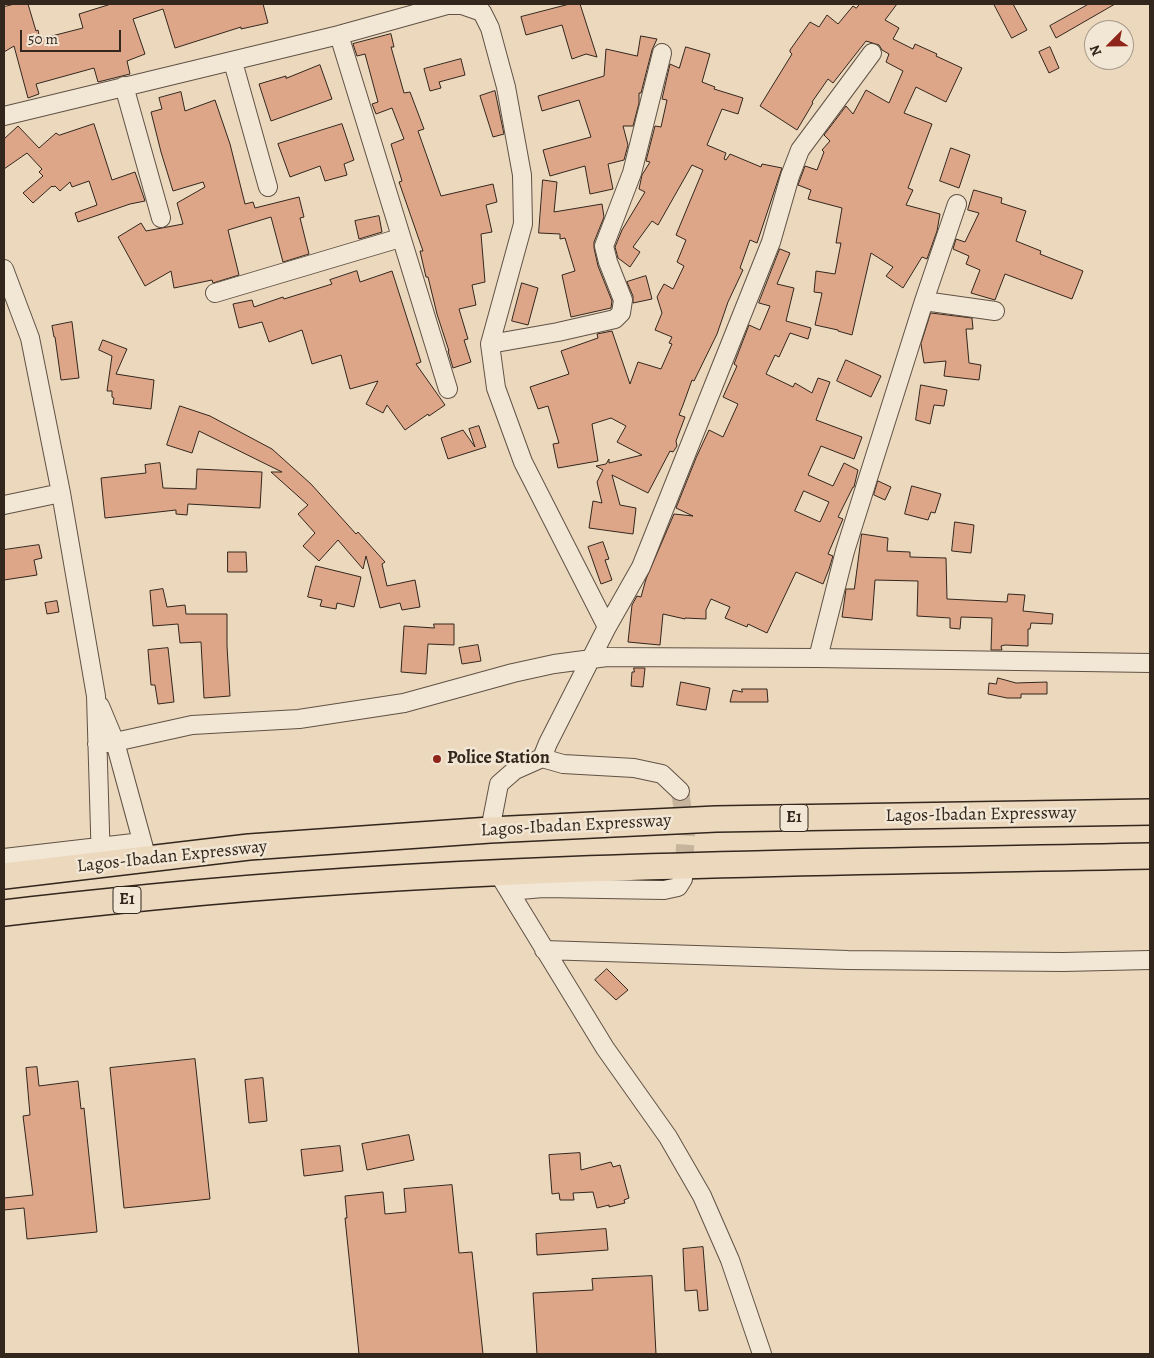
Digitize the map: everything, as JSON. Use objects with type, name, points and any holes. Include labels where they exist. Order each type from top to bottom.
[{"type":"highway","name":"Lagos-Ibadan Expressway","points":[[4,876],[101,855],[144,851],[249,847],[490,830],[716,820],[1150,812]]},
{"type":"highway","name":"E1","points":[[4,913],[251,887],[504,882],[721,864],[1150,856]]},
{"type":"street","points":[[4,116],[124,86],[233,62],[447,5],[484,8],[506,87],[522,175],[523,224],[490,344],[496,388],[523,462],[606,627]]},
{"type":"street","points":[[339,35],[400,238],[448,388]]},
{"type":"street","points":[[490,344],[558,332],[615,319],[621,313],[623,300],[608,262],[604,246],[632,173],[662,53]]},
{"type":"street","points":[[542,758],[606,627],[641,567],[771,242],[790,176],[800,150],[872,53]]},
{"type":"street","points":[[233,62],[268,186]]},
{"type":"street","points":[[124,86],[161,218]]},
{"type":"street","points":[[818,658],[845,551],[924,301],[957,204]]},
{"type":"street","points":[[215,292],[400,238]]},
{"type":"street","points":[[4,269],[7,286],[30,338],[61,493],[96,696],[101,855],[4,858]]},
{"type":"street","points":[[924,301],[995,311]]},
{"type":"street","points":[[4,505],[61,493]]},
{"type":"street","points":[[97,744],[115,742],[192,725],[299,719],[404,703],[513,672],[607,657],[1150,663]]},
{"type":"street","points":[[96,696],[115,742],[144,851]]},
{"type":"street","points":[[490,830],[499,784],[515,770],[542,758],[563,764],[626,768],[662,774],[680,791]]},
{"type":"street","points":[[504,882],[543,888],[664,890],[678,888],[683,879]]},
{"type":"street","points":[[504,882],[605,1048],[668,1137],[702,1196],[730,1260],[762,1354]]},
{"type":"street","points":[[544,950],[848,960],[1064,962],[1150,960]]},
{"type":"building","points":[[15,4],[28,4],[40,39],[83,28],[79,14],[111,4],[263,4],[268,23],[241,29],[241,27],[175,48],[163,9],[133,19],[145,54],[127,61],[130,74],[98,82],[94,68],[36,84],[39,94],[28,98],[14,46],[4,52],[4,7]]},
{"type":"building","points":[[570,4],[580,4],[597,57],[586,54],[572,59],[562,25],[526,35],[521,17]]},
{"type":"building","points":[[860,4],[897,4],[885,20],[899,28],[893,39],[913,49],[915,44],[962,68],[946,102],[916,87],[904,113],[932,124],[908,188],[913,190],[906,205],[940,214],[937,231],[927,259],[922,257],[903,288],[886,276],[893,267],[871,253],[852,335],[815,325],[822,293],[814,292],[816,271],[835,274],[841,243],[836,243],[842,208],[808,199],[811,190],[798,185],[805,166],[817,170],[824,152],[822,150],[830,141],[824,135],[846,106],[853,114],[866,90],[889,103],[903,71],[886,62],[889,54],[882,50],[879,45],[866,41],[833,83],[828,79],[812,102],[797,130],[760,106],[792,54],[790,50],[810,22],[819,27],[827,15],[838,24],[853,6],[856,8]]},
{"type":"building","points":[[994,4],[1013,4],[1027,30],[1012,38]]},
{"type":"building","points":[[1089,4],[1115,4],[1084,20],[1084,22],[1056,38],[1050,26]]},
{"type":"building","points":[[391,34],[394,47],[391,47],[404,93],[410,92],[424,129],[418,131],[441,196],[493,184],[497,202],[486,205],[492,232],[481,234],[485,282],[472,285],[476,305],[459,309],[468,339],[464,340],[471,362],[453,368],[428,277],[426,277],[420,251],[423,251],[399,182],[402,181],[391,144],[404,139],[392,108],[376,114],[372,104],[378,102],[365,54],[357,56],[353,44]]},
{"type":"building","points":[[641,36],[657,39],[652,50],[641,93],[639,93],[639,103],[633,126],[623,126],[628,145],[624,160],[608,164],[613,189],[590,194],[585,166],[550,176],[543,150],[591,137],[579,100],[542,111],[538,96],[604,76],[606,49],[637,56]]},
{"type":"building","points":[[686,47],[710,54],[702,82],[715,87],[714,89],[743,98],[738,114],[722,109],[707,145],[726,153],[724,159],[726,160],[730,154],[761,167],[762,164],[782,168],[757,243],[750,240],[740,268],[743,270],[728,302],[717,334],[694,381],[692,380],[679,415],[685,417],[676,441],[677,446],[673,452],[670,451],[648,493],[612,475],[620,505],[636,508],[633,534],[589,528],[593,501],[602,503],[597,482],[603,470],[596,466],[606,464],[609,459],[609,463],[642,455],[617,442],[626,426],[611,418],[592,424],[598,461],[558,468],[553,444],[559,443],[548,406],[538,409],[530,387],[569,374],[561,351],[598,338],[597,334],[612,331],[630,384],[638,362],[661,369],[672,344],[669,343],[672,337],[655,330],[662,313],[657,297],[664,284],[673,289],[684,266],[677,262],[686,240],[676,235],[703,170],[692,165],[658,225],[652,221],[633,247],[640,252],[630,267],[618,258],[615,247],[622,230],[645,192],[639,189],[642,175],[650,162],[646,161],[655,126],[661,127],[667,100],[662,99],[670,64],[679,68]]},
{"type":"building","points":[[1050,47],[1059,68],[1049,73],[1039,52]]},
{"type":"building","points":[[461,59],[465,75],[439,82],[441,88],[430,91],[424,69]]},
{"type":"building","points":[[320,65],[332,99],[271,121],[259,84],[286,76],[286,78]]},
{"type":"building","points":[[495,91],[504,134],[493,137],[480,96]]},
{"type":"building","points":[[181,92],[185,111],[215,100],[230,144],[245,204],[253,202],[255,208],[299,197],[304,217],[300,218],[309,254],[283,262],[271,217],[228,230],[239,275],[213,283],[212,280],[174,288],[171,271],[145,286],[118,237],[141,223],[146,231],[183,224],[177,203],[205,187],[203,182],[173,191],[161,152],[151,112],[162,109],[159,98]]},
{"type":"building","points":[[94,124],[112,180],[135,172],[145,201],[130,204],[78,222],[75,213],[97,205],[89,181],[72,187],[70,182],[60,191],[55,186],[52,186],[33,203],[23,193],[43,176],[39,172],[42,169],[27,153],[4,169],[4,139],[18,126],[39,148],[56,133],[59,135]]},
{"type":"building","points":[[342,124],[354,160],[344,164],[347,175],[325,181],[320,166],[290,177],[278,144]]},
{"type":"building","points":[[951,148],[970,155],[959,188],[940,181]]},
{"type":"building","points":[[543,180],[557,182],[554,212],[602,204],[604,217],[594,242],[594,248],[598,266],[612,301],[611,308],[571,317],[562,275],[575,271],[565,238],[560,239],[560,234],[539,233]]},
{"type":"building","points":[[974,190],[1002,198],[1001,203],[1026,211],[1016,241],[1041,251],[1040,254],[1083,271],[1072,299],[1005,274],[995,300],[971,293],[980,270],[966,264],[969,256],[953,249],[956,239],[965,242],[979,213],[968,210]]},
{"type":"building","points":[[379,216],[382,232],[359,239],[355,221]]},
{"type":"building","points":[[780,249],[790,253],[777,284],[794,288],[786,321],[811,328],[808,339],[790,333],[779,357],[775,355],[766,374],[793,387],[795,383],[812,393],[818,378],[830,382],[816,420],[862,437],[854,459],[821,446],[808,475],[833,486],[844,463],[858,470],[854,487],[838,517],[843,519],[828,554],[833,556],[829,569],[823,584],[796,572],[767,633],[748,624],[747,627],[725,618],[730,607],[711,599],[706,610],[706,619],[685,619],[663,614],[660,645],[628,642],[632,605],[637,596],[641,597],[646,579],[674,514],[693,516],[676,508],[696,458],[709,430],[723,437],[738,404],[723,397],[737,366],[734,364],[749,325],[760,330],[770,306],[759,303]],"holes":[[[804,491],[829,502],[820,522],[795,511]]]},
{"type":"building","points":[[357,271],[360,282],[392,271],[421,362],[416,364],[445,405],[405,430],[387,405],[383,413],[366,404],[378,381],[350,389],[341,355],[312,364],[302,330],[269,342],[262,322],[239,328],[233,304],[252,300],[254,307],[332,284],[330,280]]},
{"type":"building","points":[[646,276],[652,299],[633,303],[633,296],[627,282]]},
{"type":"building","points":[[522,283],[538,288],[528,325],[512,321]]},
{"type":"building","points":[[931,313],[972,318],[973,329],[966,329],[969,363],[981,365],[979,380],[944,376],[946,361],[924,363],[921,344]]},
{"type":"building","points":[[72,322],[79,378],[61,380],[52,326]]},
{"type":"building","points":[[103,340],[127,349],[116,374],[154,380],[151,409],[113,404],[112,391],[107,391],[112,356],[99,350]]},
{"type":"building","points":[[846,360],[881,376],[871,397],[837,381]]},
{"type":"building","points":[[921,385],[947,390],[944,406],[934,405],[930,424],[916,420]]},
{"type":"building","points":[[180,406],[210,416],[272,449],[311,484],[356,534],[358,532],[385,562],[382,564],[387,586],[415,580],[420,607],[402,610],[400,603],[380,608],[366,556],[363,569],[338,540],[319,561],[303,546],[315,533],[298,514],[308,505],[271,472],[282,472],[199,431],[192,453],[167,445]]},
{"type":"building","points":[[479,426],[486,447],[448,459],[441,438],[463,430],[475,447],[469,429]]},
{"type":"building","points":[[160,463],[163,488],[196,489],[197,469],[262,472],[260,508],[188,504],[187,515],[176,514],[176,510],[105,518],[101,478],[146,473],[145,465]]},
{"type":"building","points":[[878,481],[891,487],[885,500],[874,495]]},
{"type":"building","points":[[912,486],[941,494],[935,513],[931,512],[928,520],[905,514]]},
{"type":"building","points":[[955,522],[974,525],[971,553],[952,551]]},
{"type":"building","points":[[862,534],[888,538],[887,551],[910,552],[910,557],[946,558],[947,599],[1007,602],[1008,594],[1025,595],[1023,611],[1053,614],[1052,624],[1031,623],[1030,629],[1028,629],[1028,646],[1005,645],[1001,646],[1002,650],[991,650],[992,618],[961,617],[960,629],[950,628],[950,618],[917,616],[918,581],[875,580],[872,620],[842,617],[846,589],[854,589]]},
{"type":"building","points":[[603,542],[609,559],[605,560],[612,580],[601,584],[588,547]]},
{"type":"building","points":[[39,545],[42,558],[34,560],[37,575],[4,580],[4,550]]},
{"type":"building","points":[[228,552],[246,552],[247,572],[228,572]]},
{"type":"building","points":[[316,566],[361,577],[354,607],[337,603],[336,609],[320,606],[322,600],[308,597]]},
{"type":"building","points":[[163,589],[167,607],[185,605],[186,614],[227,614],[230,696],[204,698],[201,642],[180,643],[178,624],[153,626],[150,591]]},
{"type":"building","points":[[57,601],[59,612],[47,614],[45,603]]},
{"type":"building","points":[[434,624],[454,624],[454,645],[428,644],[426,674],[401,672],[404,626],[434,628]]},
{"type":"building","points":[[478,645],[481,661],[462,664],[459,648]]},
{"type":"building","points":[[168,648],[174,702],[158,704],[155,685],[151,685],[148,650]]},
{"type":"building","points":[[634,668],[645,668],[643,687],[631,686]]},
{"type":"building","points":[[998,678],[1016,683],[1047,682],[1047,694],[1021,694],[1021,698],[1007,698],[988,694],[989,683],[996,684]]},
{"type":"building","points":[[681,682],[710,688],[706,710],[677,705]]},
{"type":"building","points":[[742,689],[767,689],[768,702],[730,702],[733,690],[742,692]]},
{"type":"building","points":[[607,969],[628,990],[616,1000],[595,980]]},
{"type":"building","points":[[195,1059],[210,1199],[124,1208],[110,1068]]},
{"type":"building","points":[[37,1067],[39,1086],[78,1081],[81,1109],[84,1108],[97,1232],[27,1239],[24,1208],[4,1210],[4,1198],[33,1195],[23,1116],[30,1115],[26,1068]]},
{"type":"building","points":[[263,1078],[267,1121],[249,1123],[245,1080]]},
{"type":"building","points":[[409,1135],[414,1160],[367,1170],[362,1144]]},
{"type":"building","points":[[340,1146],[343,1171],[304,1176],[301,1150]]},
{"type":"building","points":[[580,1153],[581,1170],[611,1162],[613,1167],[620,1165],[629,1198],[624,1200],[625,1203],[597,1208],[593,1192],[573,1193],[574,1200],[560,1200],[559,1193],[552,1194],[549,1155]]},
{"type":"building","points":[[452,1185],[459,1253],[472,1252],[483,1354],[359,1354],[345,1218],[347,1218],[345,1196],[383,1192],[385,1214],[406,1212],[404,1189]]},
{"type":"building","points":[[606,1229],[608,1250],[537,1255],[536,1234]]},
{"type":"building","points":[[703,1247],[708,1310],[699,1311],[697,1290],[685,1291],[683,1249]]},
{"type":"building","points":[[652,1276],[656,1354],[537,1354],[533,1293],[593,1290],[592,1279]]},
{"type":"tunnel","points":[[680,791],[686,833],[683,876]]},
{"type":"place","name":"Police Station","points":[[437,759]]}]
